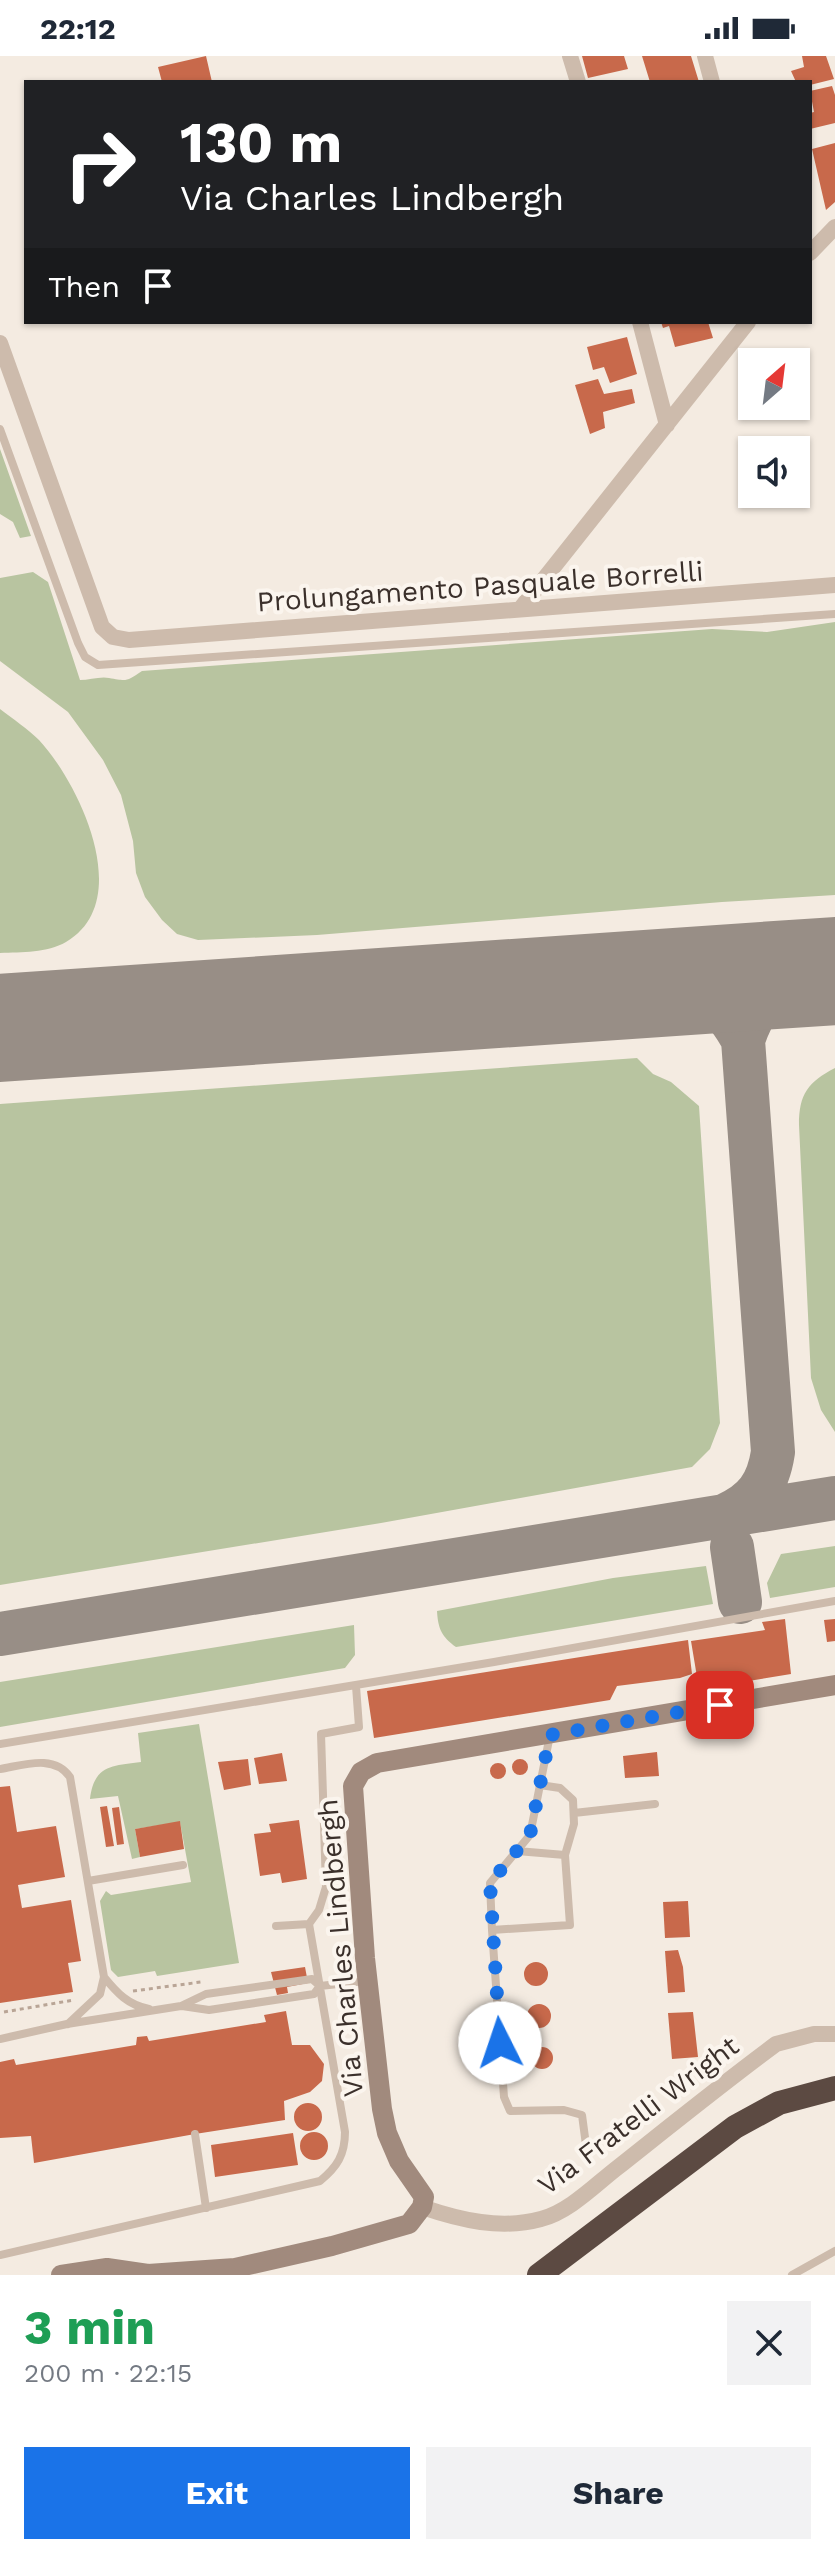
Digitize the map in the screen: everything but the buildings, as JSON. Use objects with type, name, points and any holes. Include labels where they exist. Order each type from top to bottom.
[{"type":"highway","points":[[539,2275],[735,2127],[779,2103],[835,2088]]},
{"type":"street","points":[[570,56],[577,80]]},
{"type":"street","points":[[705,56],[711,80]]},
{"type":"street","points":[[812,251],[835,227]]},
{"type":"street","points":[[641,324],[667,425]]},
{"type":"street","points":[[521,608],[746,324]]},
{"type":"street","name":"Prolungamento Pasquale Borrelli","points":[[0,343],[102,627],[113,637],[129,640],[835,585]]},
{"type":"street","name":"Via Charles Lindbergh","points":[[422,2207],[424,2197],[399,2161],[387,2133],[378,2082],[353,1786],[361,1772],[377,1763],[835,1685]]},
{"type":"street","name":"Via Fratelli Wright","points":[[422,2207],[455,2218],[489,2223],[512,2224],[542,2219],[573,2202],[776,2044],[814,2034],[835,2034]]},
{"type":"street","points":[[61,2275],[107,2268],[160,2274],[235,2268],[409,2224],[422,2207]]},
{"type":"lane","points":[[0,429],[78,643],[85,657],[98,665],[835,614]]},
{"type":"lane","points":[[0,1744],[356,1686],[835,1601]]},
{"type":"lane","points":[[0,2255],[320,2181],[340,2161],[345,2147],[345,2132],[309,1924],[319,1910],[326,1887],[321,1734],[359,1727],[356,1686]]},
{"type":"lane","points":[[550,1735],[530,1835],[490,1883],[504,2097],[510,2111],[564,2110],[582,2115],[586,2145]]},
{"type":"lane","points":[[0,1769],[43,1762],[64,1768],[70,1777],[104,1977],[100,1994],[67,2024]]},
{"type":"lane","points":[[492,1930],[570,1925],[565,1855],[574,1824],[573,1800],[560,1788],[540,1785]]},
{"type":"lane","points":[[574,1813],[655,1804]]},
{"type":"lane","points":[[517,1851],[565,1855]]},
{"type":"lane","points":[[88,1881],[183,1865]]},
{"type":"lane","points":[[276,1926],[309,1924]]},
{"type":"lane","points":[[104,1977],[117,1993],[135,2007],[153,2010]]},
{"type":"lane","points":[[181,2006],[218,1992],[312,1979],[320,1986]]},
{"type":"lane","points":[[0,2039],[153,2010],[181,2006],[209,2010],[314,1994],[320,1986],[368,1980]]},
{"type":"lane","points":[[195,2134],[206,2208]]},
{"type":"lane","points":[[792,2275],[835,2251]]},
{"type":"green space","points":[[0,449],[31,536],[20,538],[13,522],[0,514]]},
{"type":"green space","points":[[33,572],[48,582],[80,680],[102,677],[126,680],[142,671],[712,629],[767,632],[835,622],[835,895],[317,935],[198,940],[177,934],[145,897],[136,873],[133,841],[121,795],[103,760],[68,712],[0,661],[0,578]]},
{"type":"green space","points":[[0,709],[35,736],[55,759],[84,812],[94,842],[99,871],[97,899],[87,923],[66,942],[43,950],[0,953]]},
{"type":"green space","points":[[637,1058],[653,1074],[671,1082],[699,1106],[720,1423],[710,1449],[692,1467],[381,1523],[0,1585],[0,1104]]},
{"type":"green space","points":[[835,1068],[835,1432],[821,1410],[811,1378],[799,1125],[801,1105],[807,1090],[818,1078]]},
{"type":"green space","points":[[835,1546],[835,1587],[770,1598],[767,1583],[781,1554]]},
{"type":"green space","points":[[706,1566],[713,1604],[456,1647],[444,1636],[438,1623],[437,1611],[613,1578]]},
{"type":"green space","points":[[354,1625],[355,1655],[345,1668],[0,1727],[0,1682]]},
{"type":"green space","points":[[199,1724],[239,1963],[157,1976],[155,1971],[118,1977],[111,1970],[100,1901],[106,1891],[111,1895],[191,1882],[180,1822],[135,1829],[140,1857],[132,1859],[118,1796],[90,1799],[92,1788],[100,1773],[106,1769],[141,1762],[138,1733]]},
{"type":"taxiway","points":[[726,1515],[745,1504],[764,1483],[773,1452],[743,1040],[761,1003],[787,985],[814,973]]},
{"type":"taxiway","points":[[659,983],[699,994],[718,1006],[743,1040]]},
{"type":"taxiway","points":[[0,1634],[835,1498]]},
{"type":"taxiway","points":[[732,1547],[740,1602]]},
{"type":"runway","points":[[0,1028],[835,971]]},
{"type":"route","points":[[500,2043],[490,1883],[530,1835],[550,1735],[720,1705]]}]
